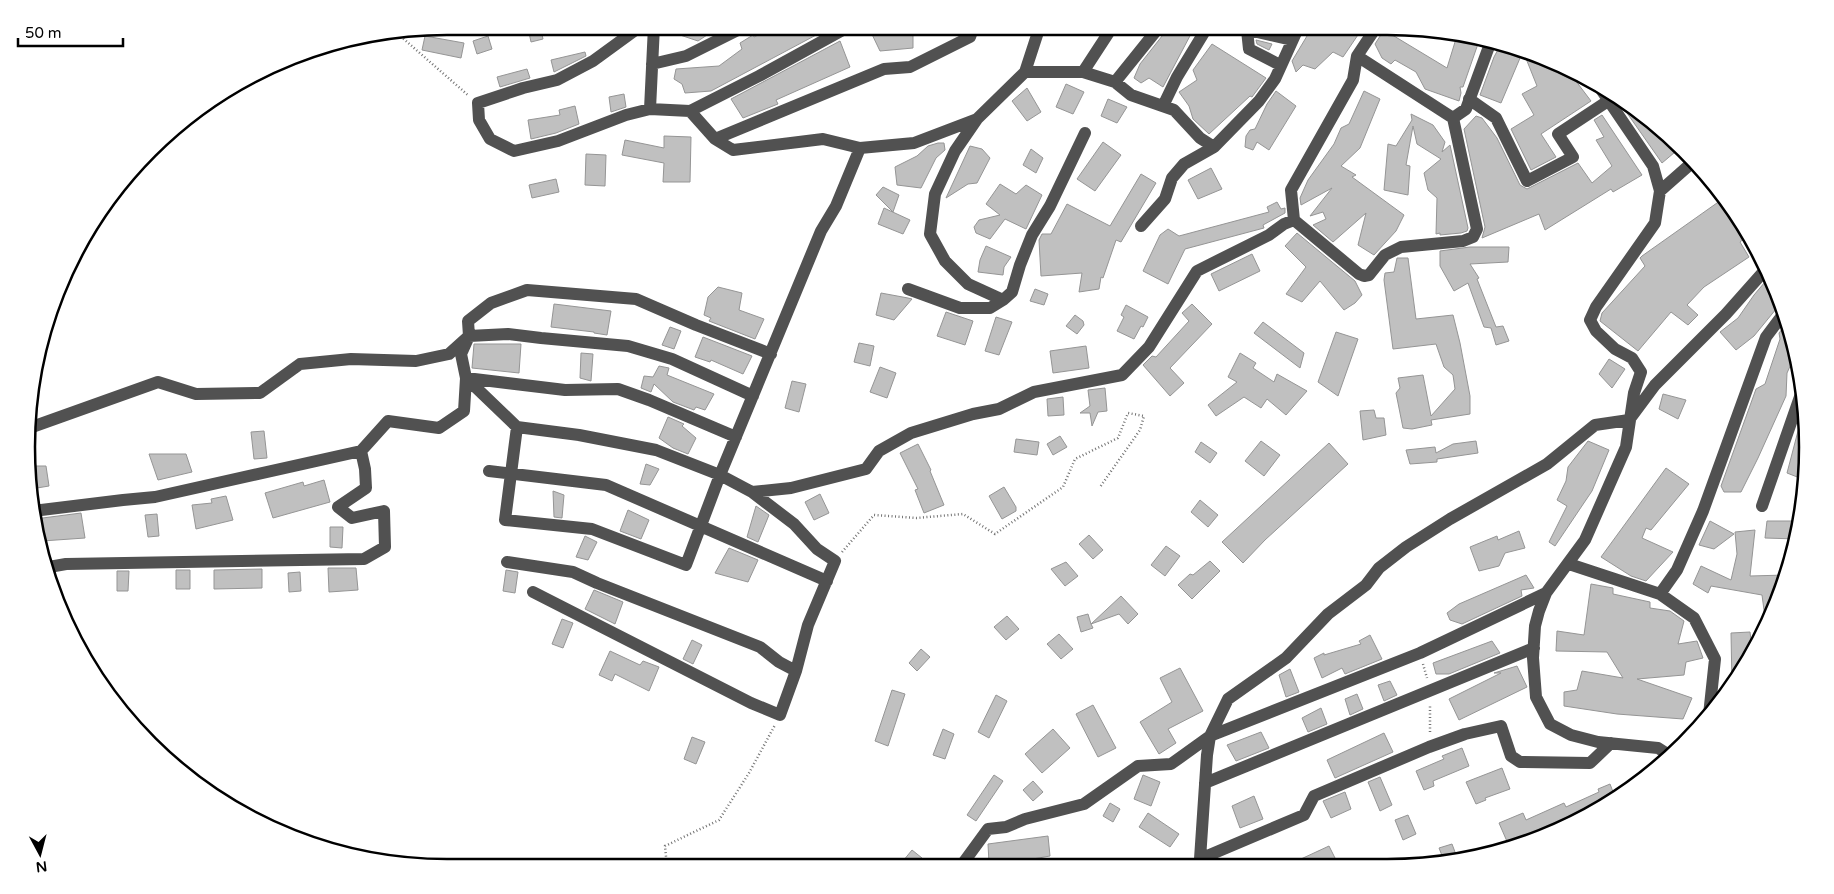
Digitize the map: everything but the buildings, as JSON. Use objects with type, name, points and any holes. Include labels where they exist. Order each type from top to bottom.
[{"type":"street","points":[[629,35],[593,61],[557,80],[523,88],[478,103],[479,120],[490,139],[514,151],[558,141],[626,115],[650,109],[690,111],[834,35]]},
{"type":"street","points":[[650,109],[654,35]]},
{"type":"street","points":[[652,64],[686,56],[728,35]]},
{"type":"street","points":[[715,139],[884,69],[910,67],[970,35]]},
{"type":"street","points":[[1003,300],[968,284],[945,261],[930,234],[935,194],[955,151],[978,119],[1025,72],[1037,35]]},
{"type":"street","points":[[1083,72],[1108,35]]},
{"type":"street","points":[[1115,82],[1153,35]]},
{"type":"street","points":[[1163,106],[1177,77],[1203,35]]},
{"type":"street","points":[[1248,35],[1250,49],[1280,66]]},
{"type":"street","points":[[1270,35],[1292,40]]},
{"type":"street","points":[[1140,226],[1165,199],[1172,178],[1184,164],[1214,147],[1259,101],[1275,78],[1294,35]]},
{"type":"street","points":[[1357,56],[1453,118],[1477,229],[1473,237],[1463,241],[1401,247],[1385,255],[1369,275],[1364,276],[1358,274],[1294,220],[1291,190],[1353,80],[1357,56],[1371,35]]},
{"type":"street","points":[[1453,118],[1466,109],[1489,48]]},
{"type":"street","points":[[1025,72],[1083,72],[1115,82],[1131,95],[1174,110],[1200,138],[1214,147]]},
{"type":"street","points":[[1606,98],[1652,166],[1660,191],[1655,223],[1596,306],[1590,320],[1596,331],[1615,349],[1632,358],[1641,372],[1634,393],[1626,446],[1585,540],[1546,593],[1539,610],[1534,648],[1536,697],[1550,724],[1571,736],[1598,742],[1658,748],[1664,752]]},
{"type":"street","points":[[1469,99],[1496,118],[1526,181],[1573,158],[1558,134],[1608,101]]},
{"type":"street","points":[[690,111],[715,139],[733,150],[823,139],[860,148],[914,143],[978,119]]},
{"type":"street","points":[[908,289],[960,308],[990,308],[1003,300],[1012,292],[1032,235],[1050,206],[1085,133]]},
{"type":"street","points":[[516,427],[505,520],[592,529],[686,565],[720,475],[821,231],[836,206],[860,148]]},
{"type":"street","points":[[1660,191],[1688,166]]},
{"type":"street","points":[[752,492],[791,488],[866,469],[879,450],[911,433],[973,414],[999,409],[1034,392],[1122,375],[1149,348],[1197,271],[1269,235],[1284,224],[1294,220]]},
{"type":"street","points":[[1611,743],[1590,762],[1520,762],[1511,756],[1501,726],[1465,734],[1429,747],[1314,796],[1304,815],[1200,859],[1210,736],[1228,699],[1286,658],[1328,614],[1366,586],[1379,568],[1406,547],[1450,519],[1547,464],[1595,425],[1629,420],[1655,385],[1726,314],[1761,274]]},
{"type":"street","points":[[40,510],[155,497],[361,451],[388,421],[439,428],[464,411],[466,378],[461,354],[469,336],[468,321],[491,302],[527,290],[636,299],[771,354]]},
{"type":"street","points":[[1660,594],[1677,570],[1703,511],[1766,337],[1779,320]]},
{"type":"street","points":[[36,426],[158,382],[196,394],[260,392],[300,364],[351,359],[416,361],[449,354],[469,336],[508,334],[628,346],[672,359],[753,396]]},
{"type":"street","points":[[466,378],[516,427],[579,434],[656,450],[720,475],[752,492],[794,524],[817,549],[835,561],[808,625],[796,671],[780,715],[750,703],[534,592]]},
{"type":"street","points":[[466,378],[565,390],[618,390],[649,400],[736,438]]},
{"type":"street","points":[[1762,506],[1797,407]]},
{"type":"street","points":[[53,566],[66,564],[364,559],[386,547],[384,511],[352,518],[338,507],[366,488],[366,469],[361,451]]},
{"type":"street","points":[[489,471],[606,485],[827,581]]},
{"type":"street","points":[[507,562],[574,572],[597,583],[760,647],[779,662],[796,671]]},
{"type":"street","points":[[1569,564],[1660,594],[1694,618],[1715,659],[1710,703]]},
{"type":"street","points":[[966,859],[988,829],[1006,827],[1025,819],[1084,804],[1138,766],[1171,764],[1210,736],[1420,653],[1546,593]]},
{"type":"street","points":[[1205,783],[1534,648]]},
{"type":"path","points":[[403,38],[478,103]]},
{"type":"path","points":[[835,561],[874,515],[916,518],[963,514],[995,534],[1063,487],[1075,459],[1118,438],[1128,413],[1144,416],[1140,430],[1100,488]]},
{"type":"path","points":[[666,859],[665,846],[718,820],[749,773],[780,715]]}]
